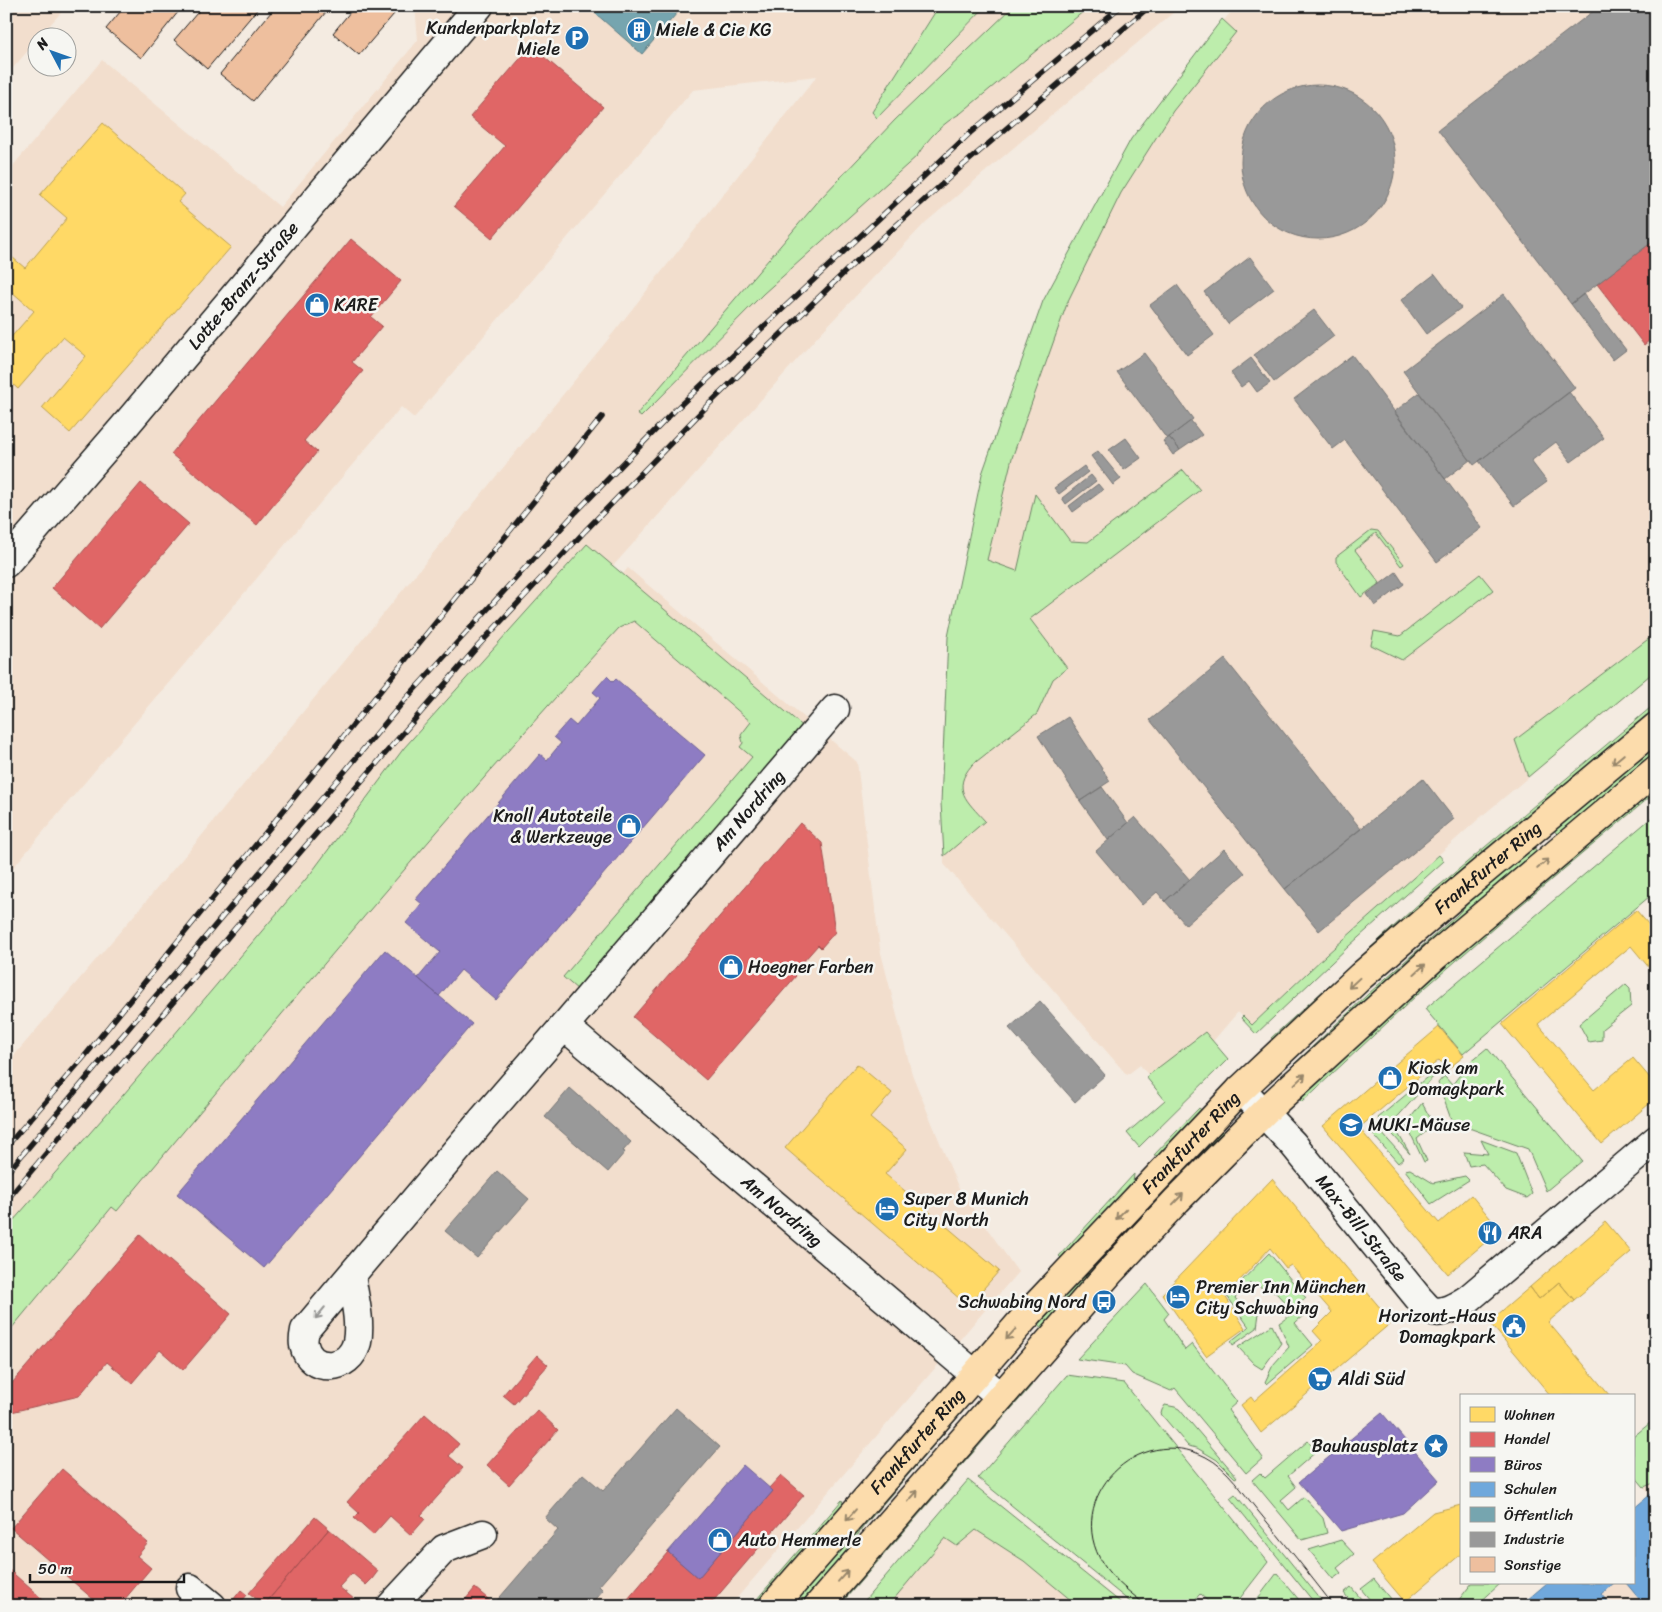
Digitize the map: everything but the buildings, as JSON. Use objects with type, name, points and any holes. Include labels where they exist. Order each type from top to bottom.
[{"type":"main road","name":"Frankfurter Ring","points":[[774,1606],[976,1374],[1106,1230],[1241,1089],[1361,976],[1457,893],[1656,727]]},
{"type":"main road","name":"Frankfurter Ring","points":[[818,1606],[1109,1273],[1177,1200],[1264,1112],[1428,962],[1656,770]]},
{"type":"street","name":"Lotte-Branz-Straße","points":[[6,563],[124,427],[479,6]]},
{"type":"street","name":"Am Nordring","points":[[351,1276],[453,1153],[836,709]]},
{"type":"street","name":"Am Nordring","points":[[564,1026],[1000,1396]]},
{"type":"street","name":"Max-Bill-Straße","points":[[1241,1089],[1293,1144],[1429,1310],[1434,1312],[1455,1307],[1468,1299],[1656,1140]]},
{"type":"street","points":[[391,1606],[444,1549],[483,1534]]},
{"type":"street","points":[[190,1588],[212,1606]]},
{"type":"shaded area","points":[[6,6],[67,6],[47,28],[28,28],[28,50],[6,76]]},
{"type":"shaded area","points":[[415,6],[939,6],[872,112],[877,118],[986,6],[1181,6],[926,222],[817,337],[354,857],[6,1253],[6,1065],[194,845],[606,342],[817,76],[693,90],[414,418],[401,407],[6,876],[6,174],[102,60],[280,207],[418,40]]},
{"type":"shaded area","points":[[1236,6],[1656,6],[1656,671],[1483,815],[1326,955],[1252,1025],[1238,1012],[1208,1047],[1170,1101],[1140,1065],[1127,1075],[944,864],[944,856],[971,542],[1131,139],[1185,67]]},
{"type":"shaded area","points":[[628,568],[857,762],[880,949],[912,1074],[959,1189],[1018,1272],[730,1606],[6,1606],[6,1273]]},
{"type":"shaded area","points":[[969,1481],[1126,1606],[861,1606]]},
{"type":"shaded area","points":[[1656,1482],[1656,1606],[1520,1606],[1546,1584],[1634,1584],[1651,1495],[1644,1487]]},
{"type":"green space","points":[[939,6],[986,6],[877,118],[872,112]]},
{"type":"green space","points":[[1014,6],[1090,6],[961,113],[942,126],[917,156],[763,294],[641,417],[637,414],[821,198],[895,120]]},
{"type":"green space","points":[[1222,19],[1236,32],[1173,111],[1121,193],[1068,301],[1012,458],[987,560],[1017,571],[1035,494],[1070,541],[1088,542],[1183,470],[1200,490],[1030,619],[1067,668],[1053,679],[1037,714],[972,765],[966,773],[962,788],[964,794],[967,801],[985,821],[944,856],[941,803],[948,637],[982,474],[1043,301],[1131,139]]},
{"type":"green space","points":[[1371,530],[1378,531],[1404,564],[1401,566],[1376,533],[1355,550],[1380,583],[1361,597],[1336,562],[1336,557]]},
{"type":"green space","points":[[587,544],[805,728],[578,990],[563,977],[752,757],[740,747],[743,743],[741,735],[751,722],[634,621],[619,628],[427,843],[117,1211],[112,1207],[6,1335],[6,1229],[124,1094],[311,873],[404,748]]},
{"type":"green space","points":[[1480,574],[1493,590],[1402,660],[1371,645],[1374,631],[1400,636]]},
{"type":"green space","points":[[1656,636],[1656,670],[1528,777],[1515,740],[1647,640]]},
{"type":"green space","points":[[1656,703],[1656,710],[1438,894],[1276,1041],[1271,1038],[1434,890]]},
{"type":"green space","points":[[1656,742],[1656,753],[1558,835],[1552,828]]},
{"type":"green space","points":[[1656,785],[1656,792],[1503,920],[1417,995],[1302,1102],[1300,1100],[1310,1086],[1449,960]]},
{"type":"green space","points":[[1656,814],[1656,891],[1463,1054],[1425,1009]]},
{"type":"green space","points":[[1532,845],[1537,851],[1458,919],[1274,1088],[1272,1085],[1368,994],[1456,916],[1486,884]]},
{"type":"green space","points":[[1439,855],[1444,861],[1349,946],[1256,1034],[1241,1018],[1243,1016],[1252,1025],[1326,955]]},
{"type":"green space","points":[[1626,984],[1630,988],[1631,1006],[1602,1029],[1602,1040],[1589,1042],[1579,1024]]},
{"type":"green space","points":[[1205,1032],[1228,1059],[1139,1147],[1127,1133],[1165,1100],[1146,1077]]},
{"type":"green space","points":[[1487,1048],[1582,1161],[1546,1191],[1528,1149],[1452,1122],[1438,1083],[1444,1076],[1452,1085],[1470,1062]]},
{"type":"green space","points":[[1432,1073],[1434,1076],[1392,1123],[1410,1154],[1378,1118]]},
{"type":"green space","points":[[1422,1103],[1434,1125],[1417,1139],[1427,1161],[1424,1162],[1406,1124]]},
{"type":"green space","points":[[1199,1108],[1204,1112],[1159,1156],[1154,1155]]},
{"type":"green space","points":[[1373,1123],[1404,1158],[1398,1163],[1368,1129]]},
{"type":"green space","points":[[1220,1129],[1226,1134],[1042,1328],[1036,1323]]},
{"type":"green space","points":[[1481,1140],[1516,1153],[1532,1194],[1527,1198],[1506,1190],[1483,1164],[1469,1166],[1464,1152],[1488,1154]]},
{"type":"green space","points":[[1410,1169],[1433,1183],[1465,1176],[1469,1180],[1431,1204],[1405,1170]]},
{"type":"green space","points":[[1134,1174],[1133,1184],[1063,1260],[1059,1256]]},
{"type":"green space","points":[[1269,1253],[1306,1298],[1290,1308],[1276,1293],[1250,1283],[1235,1298],[1247,1313],[1257,1310],[1259,1313],[1257,1328],[1233,1345],[1231,1341],[1249,1327],[1227,1296]]},
{"type":"green space","points":[[1147,1284],[1169,1313],[1164,1319],[1185,1350],[1192,1344],[1237,1402],[1228,1410],[1263,1458],[1246,1473],[1175,1388],[1171,1391],[1132,1374],[1125,1366],[1077,1359]]},
{"type":"green space","points":[[1303,1307],[1308,1311],[1295,1323],[1313,1345],[1267,1384],[1265,1382],[1273,1365],[1289,1347],[1279,1323]]},
{"type":"green space","points":[[1272,1325],[1281,1343],[1262,1369],[1254,1364],[1238,1347]]},
{"type":"green space","points":[[1067,1375],[1124,1383],[1268,1562],[1234,1606],[1213,1606],[1200,1594],[1189,1606],[1135,1606],[978,1478]]},
{"type":"green space","points":[[1025,1385],[1032,1385],[839,1606],[840,1597]]},
{"type":"green space","points":[[1165,1405],[1179,1409],[1237,1477],[1235,1478],[1217,1460],[1197,1448],[1188,1446],[1161,1414]]},
{"type":"green space","points":[[965,1406],[965,1409],[864,1526],[833,1569],[801,1606],[790,1606]]},
{"type":"green space","points":[[1656,1418],[1656,1482],[1644,1487],[1634,1475],[1634,1436]]},
{"type":"green space","points":[[1308,1441],[1317,1451],[1288,1476],[1296,1487],[1281,1500],[1289,1510],[1304,1497],[1323,1518],[1327,1533],[1302,1540],[1252,1480],[1260,1473],[1265,1478]]},
{"type":"green space","points":[[968,1480],[1125,1606],[1078,1606],[1024,1561],[976,1530],[957,1546],[945,1538],[888,1606],[860,1606]]},
{"type":"green space","points":[[1235,1494],[1326,1606],[1317,1606],[1230,1498]]},
{"type":"green space","points":[[842,1500],[844,1506],[758,1606],[751,1606]]},
{"type":"green space","points":[[1341,1540],[1354,1554],[1337,1568],[1341,1573],[1333,1579],[1309,1550]]},
{"type":"green space","points":[[1277,1573],[1304,1606],[1252,1606]]},
{"type":"green space","points":[[1374,1579],[1391,1600],[1384,1606],[1375,1606],[1361,1589]]},
{"type":"green space","points":[[1471,1584],[1500,1584],[1476,1606],[1454,1606]]},
{"type":"green space","points":[[1351,1587],[1367,1606],[1354,1606],[1344,1593]]},
{"type":"tram line","points":[[1147,1606],[1118,1581],[1103,1564],[1093,1539],[1092,1515],[1100,1492],[1114,1473],[1133,1458],[1155,1450],[1180,1449],[1206,1457],[1235,1481],[1334,1606]]},
{"type":"railway","points":[[6,1174],[404,701],[576,512],[675,410],[970,133],[1121,6]]},
{"type":"railway","points":[[6,1201],[259,900],[478,646],[585,531],[707,406],[849,268],[960,168],[1150,6]]},
{"type":"railway","points":[[6,1147],[84,1057],[602,417]]},
{"type":"place","name":"Miele & Cie KG","points":[[639,30]]},
{"type":"place","name":"Kundenparkplatz Miele","points":[[577,38]]},
{"type":"place","name":"KARE","points":[[317,305]]},
{"type":"place","name":"Knoll Autoteile & Werkzeuge","points":[[629,826]]},
{"type":"place","name":"Hoegner Farben","points":[[731,967]]},
{"type":"place","name":"Kiosk am Domagkpark","points":[[1390,1078]]},
{"type":"place","name":"MUKI-Mäuse","points":[[1351,1125]]},
{"type":"place","name":"Super 8 Munich City North","points":[[887,1209]]},
{"type":"place","name":"ARA","points":[[1490,1233]]},
{"type":"place","name":"Premier Inn München City Schwabing","points":[[1178,1297]]},
{"type":"place","name":"Schwabing Nord","points":[[1104,1302]]},
{"type":"place","name":"Horizont-Haus Domagkpark","points":[[1514,1326]]},
{"type":"place","name":"Aldi Süd","points":[[1320,1379]]},
{"type":"place","name":"Bauhausplatz","points":[[1436,1446]]},
{"type":"place","name":"Auto Hemmerle","points":[[720,1540]]}]
